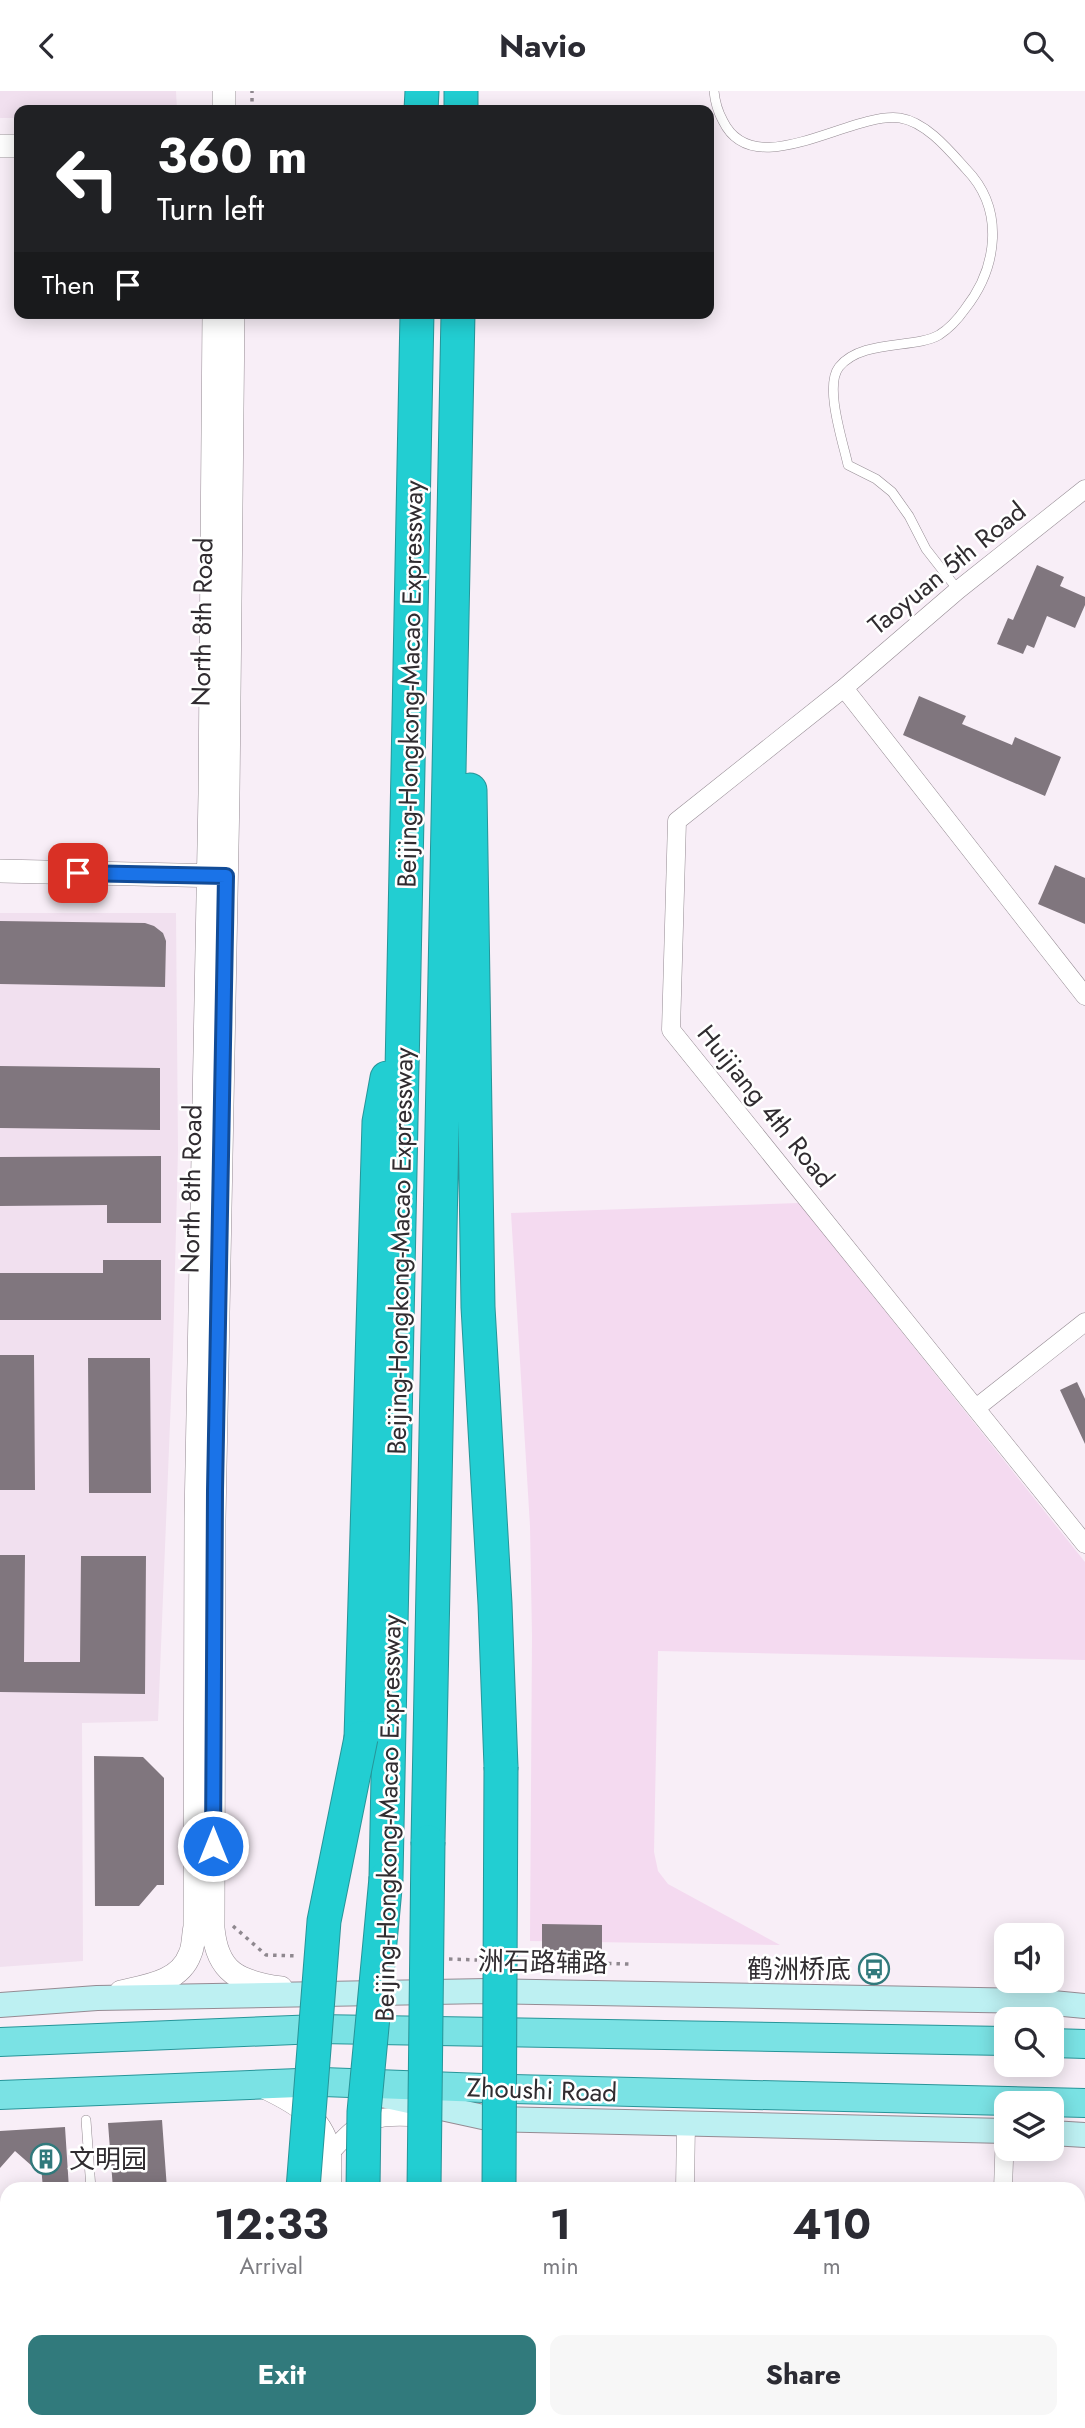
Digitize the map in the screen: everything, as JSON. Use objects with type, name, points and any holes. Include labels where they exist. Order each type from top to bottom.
[{"type":"highway","name":"Beijing-Hongkong-Macao Expressway","points":[[382,2182],[417,319]]},
{"type":"highway","name":"Beijing-Hongkong-Macao Expressway","points":[[424,2182],[428,1842],[459,319]]},
{"type":"highway","points":[[459,319],[478,1307],[495,1604],[501,1767],[499,2182]]},
{"type":"highway","points":[[304,2182],[324,1921],[361,1738],[379,1122],[406,968]]},
{"type":"highway","points":[[363,2182],[364,2112],[386,1878]]},
{"type":"main road","name":"洲石路辅路","points":[[0,2005],[97,1997],[487,1991],[1032,2001],[1085,2006]]},
{"type":"main road","points":[[0,2042],[318,2029],[994,2041]]},
{"type":"main road","points":[[1064,2043],[1085,2044]]},
{"type":"main road","points":[[323,2082],[492,2119],[994,2131]]},
{"type":"main road","name":"Zhoushi Road","points":[[0,2095],[323,2082],[994,2100]]},
{"type":"main road","name":"Zhoushi Road","points":[[1064,2102],[1085,2103]]},
{"type":"main road","points":[[894,2127],[994,2104]]},
{"type":"main road","points":[[1064,2134],[1085,2135]]},
{"type":"street","name":"North 8th Road","points":[[214,319],[217,875],[213,1928],[219,1957],[230,1973],[256,1985],[315,1993]]},
{"type":"street","name":"North 8th Road","points":[[97,1997],[150,1985],[182,1969],[191,1953],[195,1927],[196,1518],[233,319]]},
{"type":"street","name":"Taoyuan 5th Road","points":[[844,688],[958,590],[1085,489]]},
{"type":"street","points":[[844,688],[1085,996]]},
{"type":"street","name":"Huijiang 4th Road","points":[[844,688],[677,821],[671,1030],[1085,1544]]},
{"type":"street","points":[[0,871],[217,875]]},
{"type":"street","points":[[976,1408],[1085,1322]]},
{"type":"street","points":[[260,2085],[294,2101],[318,2125],[329,2154],[330,2182]]},
{"type":"street","points":[[329,2154],[354,2129],[373,2119],[492,2119]]},
{"type":"street","points":[[685,2182],[687,2123]]},
{"type":"street","points":[[1003,2182],[1004,2161]]},
{"type":"lane","points":[[714,91],[719,115],[733,138],[758,147],[798,143],[856,124],[898,117],[920,125],[969,171],[989,203],[993,223],[990,265],[983,284],[953,324],[937,336],[865,351],[847,359],[838,368],[834,379],[835,409],[848,465],[876,479],[892,492],[909,516],[926,549],[958,590]]},
{"type":"lane","points":[[491,2182],[492,2119]]},
{"type":"lane","points":[[86,2120],[90,2182]]},
{"type":"path","points":[[232,1925],[266,1955],[308,1956]]},
{"type":"path","points":[[447,1959],[489,1960]]},
{"type":"path","points":[[517,1961],[629,1964]]},
{"type":"shaded area","points":[[0,91],[176,91],[177,105],[14,105],[14,118],[0,118]]},
{"type":"shaded area","points":[[0,913],[176,913],[178,1150],[158,1721],[82,1723],[83,1961],[0,1967]]},
{"type":"shaded area","points":[[799,1203],[1085,1562],[1085,1660],[658,1651],[654,1852],[658,1871],[668,1884],[780,1945],[530,1941],[530,1526],[511,1213]]},
{"type":"building","points":[[1037,565],[1064,577],[1060,586],[1085,597],[1085,605],[1075,628],[1047,616],[1034,648],[1027,645],[1023,654],[997,644],[1008,618],[1013,620]]},
{"type":"building","points":[[919,696],[966,716],[962,724],[1012,745],[1015,737],[1061,757],[1045,796],[903,735]]},
{"type":"building","points":[[1055,865],[1085,878],[1085,924],[1038,904]]},
{"type":"building","points":[[0,921],[145,923],[154,926],[163,933],[166,941],[165,987],[0,984]]},
{"type":"building","points":[[0,1066],[160,1068],[160,1130],[0,1128]]},
{"type":"building","points":[[161,1156],[161,1223],[107,1223],[107,1205],[0,1206],[0,1157]]},
{"type":"building","points":[[103,1260],[161,1260],[161,1320],[0,1320],[0,1273],[103,1273]]},
{"type":"building","points":[[0,1355],[34,1355],[35,1490],[0,1490]]},
{"type":"building","points":[[88,1358],[150,1358],[151,1493],[89,1493]]},
{"type":"building","points":[[1077,1382],[1085,1399],[1085,1444],[1060,1390]]},
{"type":"building","points":[[0,1555],[25,1555],[24,1662],[80,1662],[81,1556],[146,1556],[145,1694],[0,1692]]},
{"type":"building","points":[[94,1756],[143,1757],[164,1778],[164,1885],[157,1885],[139,1906],[95,1906]]},
{"type":"building","points":[[542,1924],[602,1925],[602,1954],[542,1953]]},
{"type":"building","points":[[162,2120],[166,2182],[112,2182],[108,2123]]},
{"type":"building","name":"文明园","points":[[65,2127],[69,2182],[42,2182],[41,2165],[32,2166],[15,2151],[0,2168],[0,2131]]},
{"type":"place","name":"鹤洲桥底","points":[[874,1969]]},
{"type":"place","name":"文明园","points":[[46,2159]]},
{"type":"route","points":[[78,873],[226,876],[219,1160],[213,1846]]}]
